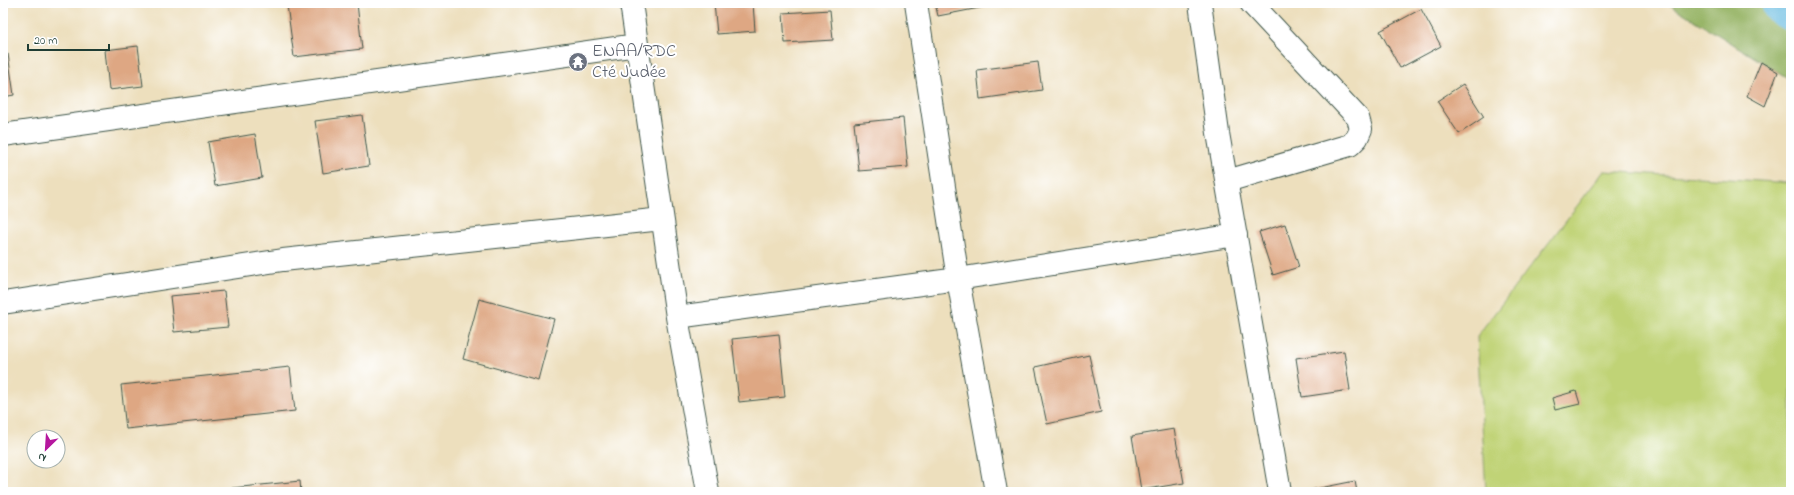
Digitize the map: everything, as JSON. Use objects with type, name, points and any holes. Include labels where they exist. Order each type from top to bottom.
[{"type":"street","points":[[631,3],[677,316],[708,492]]},
{"type":"street","points":[[916,3],[958,279],[996,492]]},
{"type":"street","points":[[1200,3],[1218,133],[1280,492]]},
{"type":"street","points":[[1227,181],[1350,145],[1357,138],[1361,129],[1358,118],[1251,3]]},
{"type":"street","points":[[3,135],[637,46]]},
{"type":"street","points":[[3,303],[283,260],[662,220]]},
{"type":"street","points":[[677,316],[958,279],[1236,235]]},
{"type":"green space","points":[[1667,3],[1791,3],[1791,80],[1778,72]]},
{"type":"green space","points":[[1604,171],[1791,183],[1791,492],[1486,492],[1477,336]]},
{"type":"building","points":[[304,3],[357,3],[362,49],[294,57],[287,5]]},
{"type":"building","points":[[714,3],[753,3],[755,31],[717,34]]},
{"type":"building","points":[[935,3],[1000,3],[1000,4],[938,16]]},
{"type":"building","points":[[1421,9],[1441,46],[1400,68],[1380,31]]},
{"type":"building","points":[[830,10],[833,40],[785,43],[783,13]]},
{"type":"building","points":[[138,46],[143,86],[109,90],[105,50]]},
{"type":"building","points":[[8,54],[14,95],[3,97],[3,55]]},
{"type":"building","points":[[1038,62],[1042,90],[980,99],[977,70]]},
{"type":"building","points":[[1761,62],[1778,72],[1765,106],[1747,96]]},
{"type":"building","points":[[1463,84],[1484,117],[1459,134],[1437,101]]},
{"type":"building","points":[[362,115],[369,166],[323,173],[315,121]]},
{"type":"building","points":[[903,118],[908,167],[859,171],[854,123]]},
{"type":"building","points":[[255,134],[262,178],[215,186],[208,142]]},
{"type":"building","points":[[1285,224],[1299,267],[1273,275],[1259,232]]},
{"type":"building","points":[[224,291],[228,327],[174,332],[170,296]]},
{"type":"building","points":[[479,299],[554,319],[538,380],[463,359]]},
{"type":"building","points":[[779,334],[785,397],[739,402],[732,339]]},
{"type":"building","points":[[1344,351],[1350,390],[1302,397],[1296,358]]},
{"type":"building","points":[[1089,355],[1101,412],[1047,424],[1035,367]]},
{"type":"building","points":[[290,367],[295,411],[126,429],[121,385]]},
{"type":"building","points":[[1576,391],[1580,404],[1555,410],[1552,398]]},
{"type":"building","points":[[1174,429],[1184,483],[1141,490],[1132,436]]},
{"type":"building","points":[[300,481],[301,492],[203,492],[203,491]]},
{"type":"building","points":[[1355,481],[1357,492],[1305,492],[1305,491]]},
{"type":"waterway","points":[[1786,3],[1791,6]]},
{"type":"place","name":"ENAA/RDC Cté Judée","points":[[578,62]]}]
